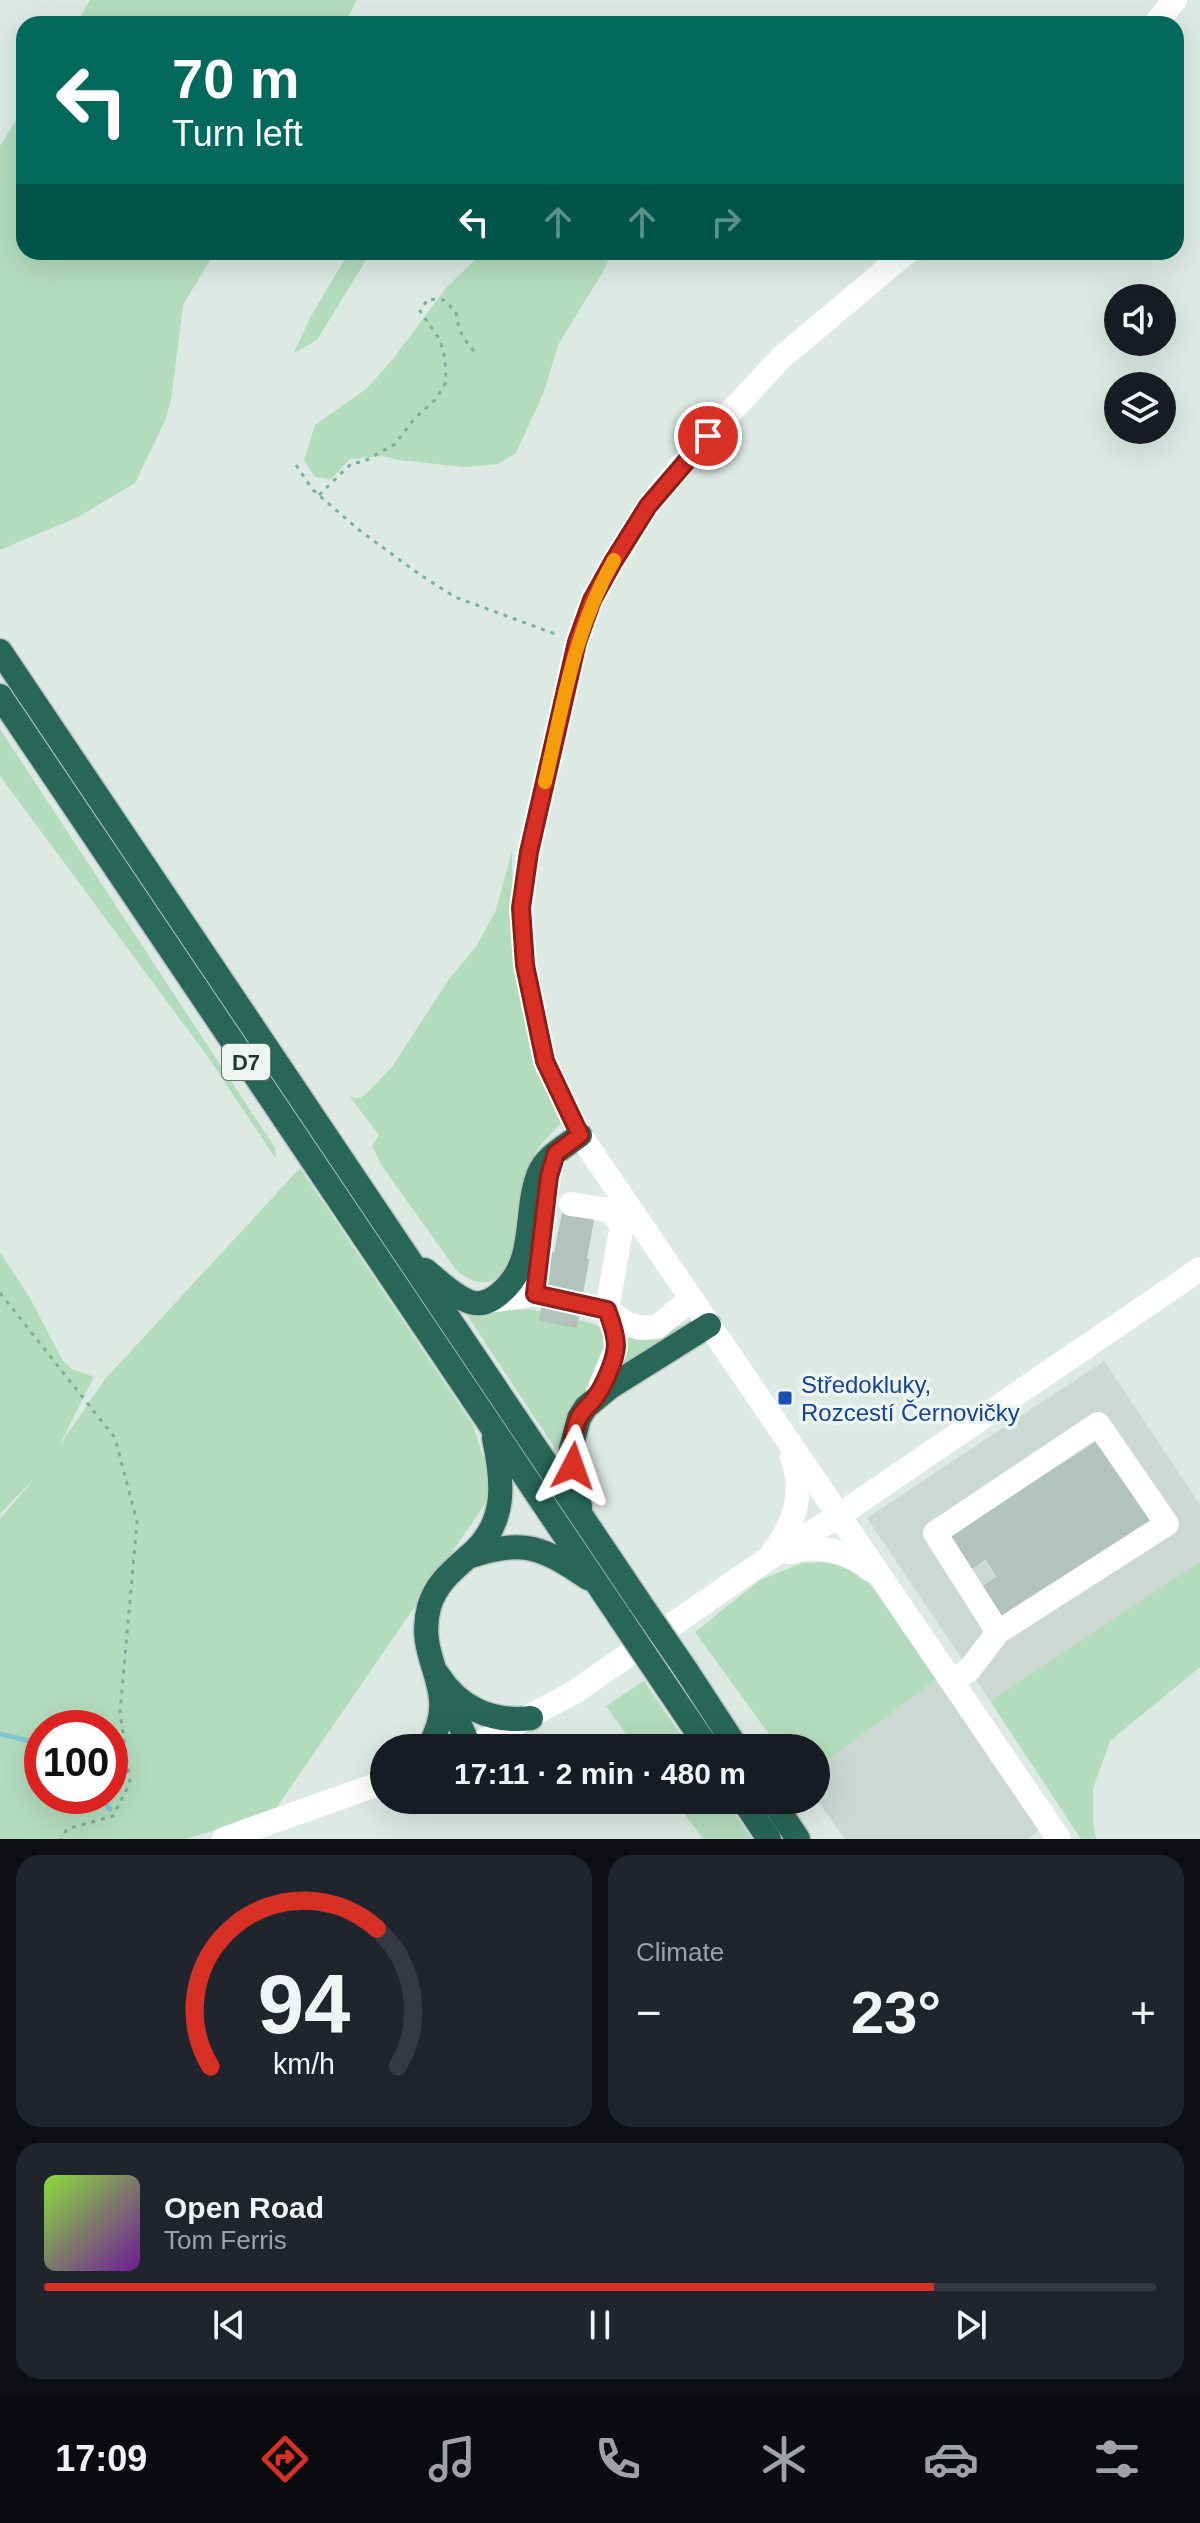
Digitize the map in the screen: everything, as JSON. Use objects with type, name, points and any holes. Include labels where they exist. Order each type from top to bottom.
[{"type":"highway","name":"D7","points":[[0,651],[728,1734]]},
{"type":"highway","name":"D7","points":[[0,696],[699,1734]]},
{"type":"highway","points":[[405,1254],[458,1296],[473,1303],[489,1301],[507,1286],[524,1256],[540,1170],[580,1135]]},
{"type":"highway","points":[[582,1517],[571,1448],[579,1418],[596,1397],[709,1325]]},
{"type":"highway","points":[[437,1734],[442,1718],[441,1690],[427,1641],[430,1604],[449,1572],[468,1557],[492,1529],[501,1502],[502,1478],[492,1427]]},
{"type":"highway","points":[[468,1557],[497,1547],[527,1547],[549,1553],[598,1585]]},
{"type":"highway","points":[[434,1665],[456,1697],[478,1712],[504,1719],[531,1718]]},
{"type":"highway","points":[[434,1665],[464,1734]]},
{"type":"highway","points":[[752,1814],[769,1839]]},
{"type":"highway","points":[[781,1814],[798,1839]]},
{"type":"street","points":[[1162,16],[1175,0]]},
{"type":"street","points":[[897,260],[782,357],[689,456],[648,506],[592,600],[577,642],[529,852],[521,908],[525,965],[545,1061],[580,1135],[1059,1839]]},
{"type":"street","points":[[535,1294],[549,1176],[556,1153]]},
{"type":"street","points":[[571,1204],[609,1210],[622,1225],[607,1310],[616,1349],[596,1397]]},
{"type":"street","points":[[498,1734],[573,1693],[1200,1269]]},
{"type":"street","points":[[489,1301],[535,1294],[607,1310],[629,1325],[642,1328],[657,1327],[691,1299]]},
{"type":"street","points":[[952,1681],[969,1670],[998,1632],[1167,1524],[1098,1424],[935,1533],[998,1632]]},
{"type":"street","points":[[769,1558],[783,1539],[798,1503],[799,1484],[786,1439]]},
{"type":"street","points":[[769,1558],[808,1547],[826,1548],[862,1563],[880,1577]]},
{"type":"street","points":[[224,1839],[370,1787]]},
{"type":"path","points":[[319,495],[352,463],[363,462],[395,444],[414,419],[436,399],[446,382],[440,340],[420,311],[428,299],[444,300],[456,312],[463,339],[475,352]]},
{"type":"path","points":[[296,465],[319,495],[371,539],[455,597],[577,642]]},
{"type":"path","points":[[0,1293],[115,1438],[137,1522],[120,1712],[130,1783],[113,1816],[67,1829],[61,1839]]},
{"type":"shaded area","points":[[1104,1361],[1200,1505],[1200,1562],[990,1701],[867,1518]]},
{"type":"shaded area","points":[[938,1678],[1040,1829],[1028,1839],[845,1839],[827,1814],[830,1814],[830,1759]]},
{"type":"green space","points":[[90,0],[357,0],[348,16],[81,16]]},
{"type":"green space","points":[[16,120],[16,260],[210,260],[183,305],[171,400],[165,421],[135,483],[78,517],[0,550],[0,146]]},
{"type":"green space","points":[[344,260],[366,260],[317,340],[294,353],[310,318]]},
{"type":"green space","points":[[475,260],[608,260],[559,343],[543,394],[516,453],[498,464],[464,467],[382,456],[350,459],[331,479],[315,477],[304,460],[315,425],[366,389],[393,359],[446,288]]},
{"type":"green space","points":[[0,729],[275,1148],[276,1159],[208,1057],[0,776]]},
{"type":"green space","points":[[512,851],[513,926],[521,1003],[536,1070],[563,1121],[535,1155],[523,1221],[507,1266],[495,1279],[478,1282],[457,1271],[382,1166],[372,1146],[379,1135],[350,1097],[360,1098],[366,1094],[392,1067],[447,982],[477,945],[496,910]]},
{"type":"green space","points":[[300,1168],[473,1425],[484,1460],[490,1497],[273,1813],[185,1839],[0,1839],[0,1519],[37,1475],[0,1514],[0,1252],[30,1298],[63,1361],[72,1369],[94,1377],[59,1446],[106,1378]]},
{"type":"green space","points":[[463,1309],[484,1312],[529,1309],[599,1326],[606,1338],[607,1348],[562,1459]]},
{"type":"green space","points":[[692,1323],[618,1370],[626,1355],[630,1329],[652,1333]]},
{"type":"green space","points":[[1200,1562],[1200,1667],[1110,1741],[1093,1789],[1096,1839],[1081,1839],[990,1701]]},
{"type":"green space","points":[[802,1563],[827,1563],[847,1569],[864,1579],[893,1608],[938,1678],[830,1759],[830,1734],[769,1734],[695,1632],[760,1580]]},
{"type":"green space","points":[[644,1681],[680,1734],[626,1734],[606,1706]]},
{"type":"green space","points":[[684,1814],[735,1814],[752,1839],[703,1839]]},
{"type":"building","points":[[564,1208],[594,1214],[586,1259],[555,1254]]},
{"type":"building","points":[[552,1253],[588,1260],[576,1327],[540,1320]]},
{"type":"building","points":[[1098,1442],[1151,1524],[1003,1618],[983,1587],[998,1577],[986,1558],[971,1568],[951,1536]]},
{"type":"waterway","points":[[0,1734],[24,1740]]},
{"type":"slow traffic","points":[[545,782],[577,642],[592,600],[614,560]]},
{"type":"place","name":"Středokluky, Rozcestí Černovičky","points":[[785,1398]]},
{"type":"route","points":[[573,1466],[571,1448],[574,1432],[579,1418],[596,1397],[612,1362],[616,1349],[615,1335],[607,1310],[535,1294],[549,1176],[556,1153],[580,1135],[545,1061],[525,965],[521,908],[529,852],[577,642],[592,600],[648,506],[708,436]]}]
